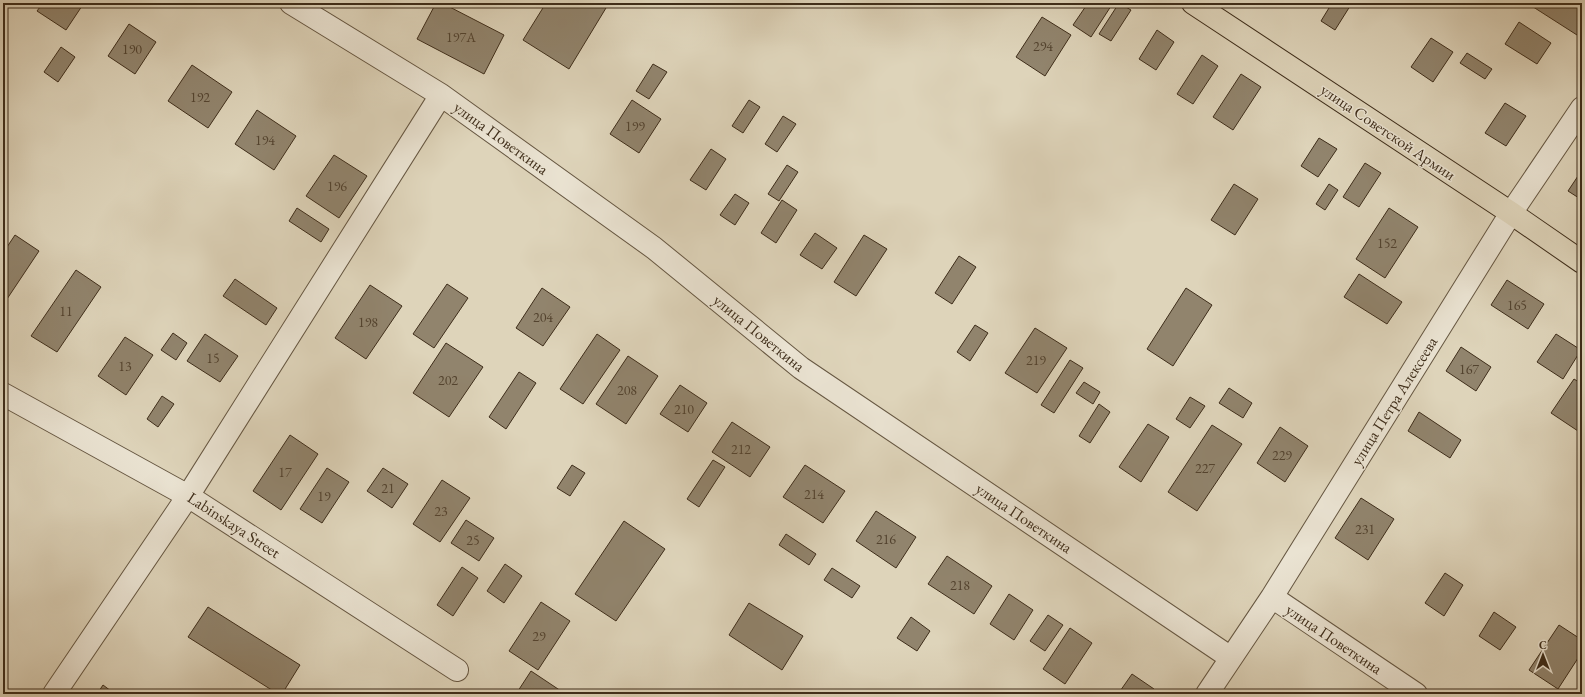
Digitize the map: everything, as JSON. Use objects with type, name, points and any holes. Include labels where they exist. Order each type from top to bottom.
[{"type":"main road","name":"улица Советской Армии","points":[[1193,3],[1582,262]]},
{"type":"street","name":"улица Поветкина","points":[[291,3],[441,95],[654,248],[801,368],[1231,658]]},
{"type":"street","points":[[54,694],[188,496],[441,95]]},
{"type":"street","name":"улица Петра Алексеева","points":[[1207,694],[1272,597],[1511,214],[1582,108]]},
{"type":"street","name":"Labinskaya Street","points":[[3,394],[188,496],[457,670]]},
{"type":"street","name":"улица Поветкина","points":[[1272,597],[1416,694]]},
{"type":"building","points":[[43,3],[84,3],[66,30],[37,11]]},
{"type":"building","points":[[436,3],[442,3],[504,35],[484,74],[417,39]]},
{"type":"building","points":[[546,3],[609,3],[569,69],[523,40]]},
{"type":"building","points":[[1088,3],[1113,3],[1091,37],[1073,25]]},
{"type":"building","points":[[1119,3],[1131,10],[1111,41],[1099,34]]},
{"type":"building","points":[[1332,3],[1352,3],[1335,30],[1321,21]]},
{"type":"building","points":[[1527,3],[1582,3],[1582,27],[1577,35]]},
{"type":"building","points":[[1042,17],[1071,35],[1045,76],[1016,57]]},
{"type":"building","points":[[1519,22],[1551,43],[1537,64],[1505,44]]},
{"type":"building","points":[[129,24],[156,42],[135,74],[108,56]]},
{"type":"building","points":[[1157,30],[1174,42],[1156,70],[1139,59]]},
{"type":"building","points":[[1431,38],[1453,52],[1433,82],[1411,67]]},
{"type":"building","points":[[61,47],[75,57],[58,82],[44,72]]},
{"type":"building","points":[[1467,53],[1492,69],[1485,79],[1460,63]]},
{"type":"building","points":[[1202,55],[1218,66],[1193,104],[1177,94]]},
{"type":"building","points":[[653,64],[667,72],[649,99],[636,91]]},
{"type":"building","points":[[192,65],[232,92],[208,128],[168,101]]},
{"type":"building","points":[[1241,74],[1261,87],[1233,130],[1213,117]]},
{"type":"building","points":[[632,100],[661,119],[639,153],[610,134]]},
{"type":"building","points":[[749,100],[760,107],[743,133],[732,126]]},
{"type":"building","points":[[1505,103],[1526,116],[1506,146],[1485,133]]},
{"type":"building","points":[[257,110],[296,136],[274,170],[235,144]]},
{"type":"building","points":[[783,116],[796,124],[777,152],[765,144]]},
{"type":"building","points":[[1319,138],[1337,149],[1318,177],[1301,166]]},
{"type":"building","points":[[711,149],[726,159],[706,190],[690,180]]},
{"type":"building","points":[[334,155],[367,176],[339,218],[306,196]]},
{"type":"building","points":[[1365,163],[1381,173],[1359,207],[1343,197]]},
{"type":"building","points":[[787,165],[798,172],[779,201],[768,194]]},
{"type":"building","points":[[1582,170],[1582,200],[1568,191]]},
{"type":"building","points":[[1234,184],[1258,199],[1235,235],[1211,220]]},
{"type":"building","points":[[1329,184],[1338,190],[1325,210],[1316,204]]},
{"type":"building","points":[[735,194],[749,203],[735,225],[720,215]]},
{"type":"building","points":[[782,200],[797,210],[776,243],[761,233]]},
{"type":"building","points":[[297,208],[329,229],[321,242],[289,221]]},
{"type":"building","points":[[1389,208],[1418,227],[1385,278],[1356,259]]},
{"type":"building","points":[[815,233],[837,248],[822,269],[800,255]]},
{"type":"building","points":[[15,235],[39,251],[3,305],[3,253]]},
{"type":"building","points":[[864,235],[887,249],[856,296],[834,282]]},
{"type":"building","points":[[959,256],[976,267],[952,304],[935,293]]},
{"type":"building","points":[[76,270],[101,287],[57,352],[31,336]]},
{"type":"building","points":[[1359,274],[1402,302],[1387,324],[1344,297]]},
{"type":"building","points":[[235,279],[277,308],[266,325],[223,296]]},
{"type":"building","points":[[1507,280],[1544,304],[1528,329],[1491,305]]},
{"type":"building","points":[[447,284],[468,298],[434,348],[413,334]]},
{"type":"building","points":[[370,285],[402,306],[366,359],[335,338]]},
{"type":"building","points":[[542,288],[570,307],[543,346],[516,328]]},
{"type":"building","points":[[1186,288],[1212,305],[1173,366],[1147,349]]},
{"type":"building","points":[[975,325],[988,333],[970,361],[957,352]]},
{"type":"building","points":[[1035,328],[1067,348],[1037,393],[1005,373]]},
{"type":"building","points":[[173,333],[187,343],[176,360],[161,350]]},
{"type":"building","points":[[205,334],[238,356],[220,382],[187,361]]},
{"type":"building","points":[[597,334],[620,350],[583,404],[560,389]]},
{"type":"building","points":[[1556,334],[1581,350],[1563,379],[1537,362]]},
{"type":"building","points":[[125,337],[153,355],[126,395],[98,376]]},
{"type":"building","points":[[446,343],[483,367],[449,417],[413,393]]},
{"type":"building","points":[[1461,347],[1491,367],[1476,391],[1446,371]]},
{"type":"building","points":[[628,356],[658,376],[626,424],[596,404]]},
{"type":"building","points":[[1070,360],[1083,368],[1054,413],[1041,405]]},
{"type":"building","points":[[519,372],[536,383],[506,429],[489,417]]},
{"type":"building","points":[[1574,379],[1582,384],[1582,424],[1578,431],[1551,413]]},
{"type":"building","points":[[1084,382],[1100,392],[1093,404],[1076,393]]},
{"type":"building","points":[[680,385],[707,403],[688,432],[660,414]]},
{"type":"building","points":[[1229,388],[1252,403],[1243,418],[1219,403]]},
{"type":"building","points":[[162,396],[174,404],[158,427],[147,419]]},
{"type":"building","points":[[1190,397],[1205,406],[1190,428],[1176,419]]},
{"type":"building","points":[[1099,404],[1110,412],[1090,443],[1079,436]]},
{"type":"building","points":[[1419,412],[1461,440],[1450,458],[1408,431]]},
{"type":"building","points":[[732,422],[770,447],[750,477],[712,452]]},
{"type":"building","points":[[1148,424],[1169,437],[1141,482],[1119,467]]},
{"type":"building","points":[[1212,425],[1242,444],[1197,511],[1168,492]]},
{"type":"building","points":[[1280,427],[1308,446],[1285,482],[1257,463]]},
{"type":"building","points":[[290,435],[318,454],[281,510],[253,491]]},
{"type":"building","points":[[713,460],[725,467],[699,507],[687,499]]},
{"type":"building","points":[[572,465],[585,473],[570,496],[557,488]]},
{"type":"building","points":[[805,465],[845,491],[823,523],[783,497]]},
{"type":"building","points":[[327,468],[349,482],[322,523],[300,509]]},
{"type":"building","points":[[383,468],[408,484],[392,508],[367,491]]},
{"type":"building","points":[[442,480],[470,498],[440,542],[413,524]]},
{"type":"building","points":[[1361,498],[1394,519],[1368,560],[1335,538]]},
{"type":"building","points":[[876,511],[916,537],[896,568],[856,541]]},
{"type":"building","points":[[466,520],[494,538],[479,561],[451,543]]},
{"type":"building","points":[[624,521],[665,549],[616,621],[575,594]]},
{"type":"building","points":[[786,534],[816,554],[809,565],[779,545]]},
{"type":"building","points":[[947,556],[992,586],[974,614],[928,584]]},
{"type":"building","points":[[505,564],[522,576],[504,603],[487,591]]},
{"type":"building","points":[[462,567],[478,578],[453,616],[437,605]]},
{"type":"building","points":[[832,568],[860,586],[852,598],[824,580]]},
{"type":"building","points":[[1445,573],[1463,585],[1444,616],[1425,603]]},
{"type":"building","points":[[1009,594],[1033,610],[1014,640],[990,624]]},
{"type":"building","points":[[541,602],[570,621],[538,670],[509,651]]},
{"type":"building","points":[[749,603],[803,636],[782,670],[729,635]]},
{"type":"building","points":[[208,607],[300,665],[282,694],[278,694],[188,637]]},
{"type":"building","points":[[1494,612],[1516,627],[1500,650],[1479,636]]},
{"type":"building","points":[[1048,615],[1063,625],[1045,651],[1030,641]]},
{"type":"building","points":[[911,617],[930,631],[917,651],[897,638]]},
{"type":"building","points":[[1559,625],[1582,640],[1582,652],[1558,689],[1529,670]]},
{"type":"building","points":[[1070,628],[1092,643],[1065,684],[1043,669]]},
{"type":"building","points":[[531,671],[564,693],[516,694]]},
{"type":"building","points":[[1132,674],[1154,689],[1151,694],[1118,694]]},
{"type":"building","points":[[103,685],[115,694],[97,694]]}]
